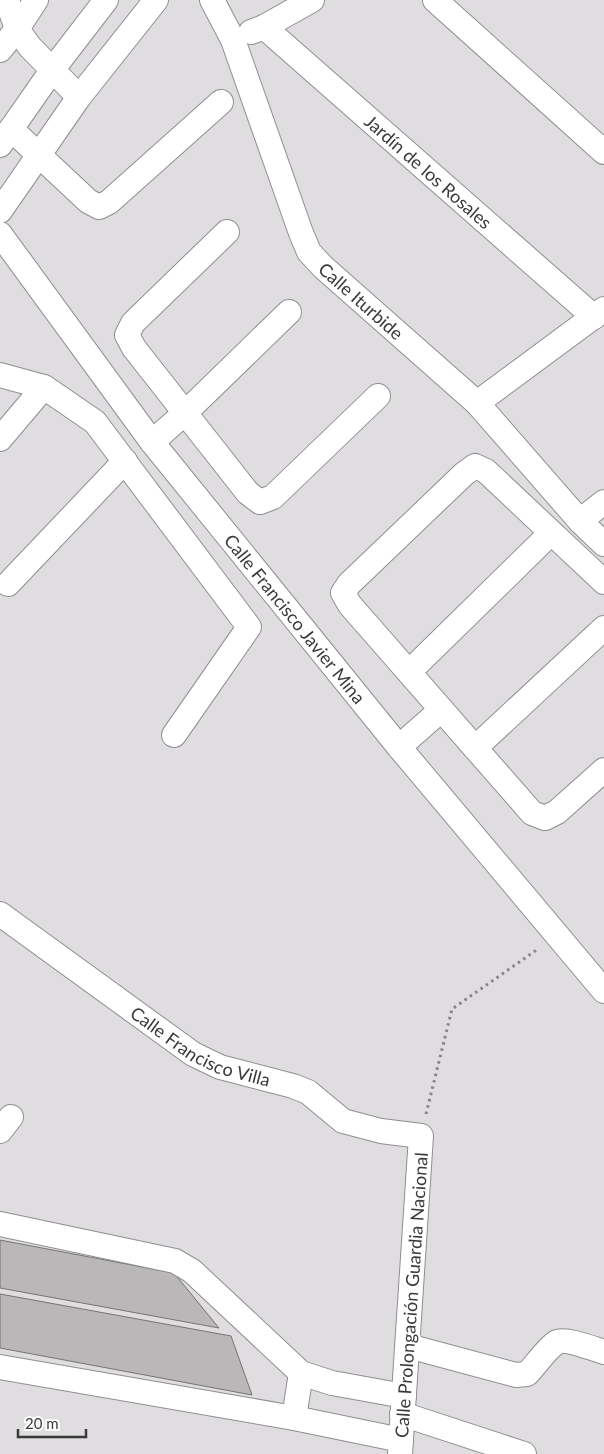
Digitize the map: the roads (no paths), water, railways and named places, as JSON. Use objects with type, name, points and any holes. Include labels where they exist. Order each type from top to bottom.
[{"type":"street","points":[[8,0],[17,29],[30,47],[79,96]]},
{"type":"street","points":[[0,50],[17,29],[36,0]]},
{"type":"street","points":[[106,0],[53,69],[5,137],[39,154],[88,202],[99,207],[109,202],[221,102]]},
{"type":"street","points":[[0,210],[79,96],[156,0]]},
{"type":"street","name":"Calle Iturbide","points":[[212,0],[233,40],[309,252],[323,267],[477,403],[580,521],[604,544]]},
{"type":"street","points":[[233,40],[264,27],[312,0]]},
{"type":"street","points":[[435,0],[604,152]]},
{"type":"street","name":"Jardín de los Rosales","points":[[264,27],[599,313]]},
{"type":"street","points":[[227,232],[133,323],[127,335],[134,348],[248,493],[260,502],[272,497],[378,396]]},
{"type":"street","name":"Calle Francisco Javier Mina","points":[[0,234],[152,442],[399,747],[604,991]]},
{"type":"street","points":[[152,442],[185,413],[289,312]]},
{"type":"street","points":[[477,403],[599,313]]},
{"type":"street","points":[[0,375],[44,387],[95,422],[248,627],[174,735]]},
{"type":"street","points":[[0,439],[44,387]]},
{"type":"street","points":[[8,584],[124,462]]},
{"type":"street","points":[[604,582],[486,471],[475,466],[464,474],[349,584],[343,593],[350,605],[532,814],[545,818],[556,812],[604,770]]},
{"type":"street","points":[[580,521],[604,502]]},
{"type":"street","points":[[409,672],[551,533]]},
{"type":"street","points":[[475,748],[604,628]]},
{"type":"street","points":[[399,747],[441,710]]},
{"type":"street","name":"Calle Francisco Villa","points":[[0,914],[193,1054],[220,1067],[293,1086],[308,1092],[343,1121],[381,1131],[421,1136]]},
{"type":"street","name":"Calle Prolongación Guardia Nacional","points":[[400,1447],[421,1136]]},
{"type":"street","points":[[0,1224],[175,1261],[192,1271],[301,1373],[403,1405],[524,1454]]},
{"type":"street","points":[[408,1346],[516,1375],[527,1374],[551,1347],[559,1341],[567,1341],[604,1352]]},
{"type":"street","points":[[0,1367],[294,1418],[400,1447]]},
{"type":"street","points":[[294,1418],[301,1373]]}]
